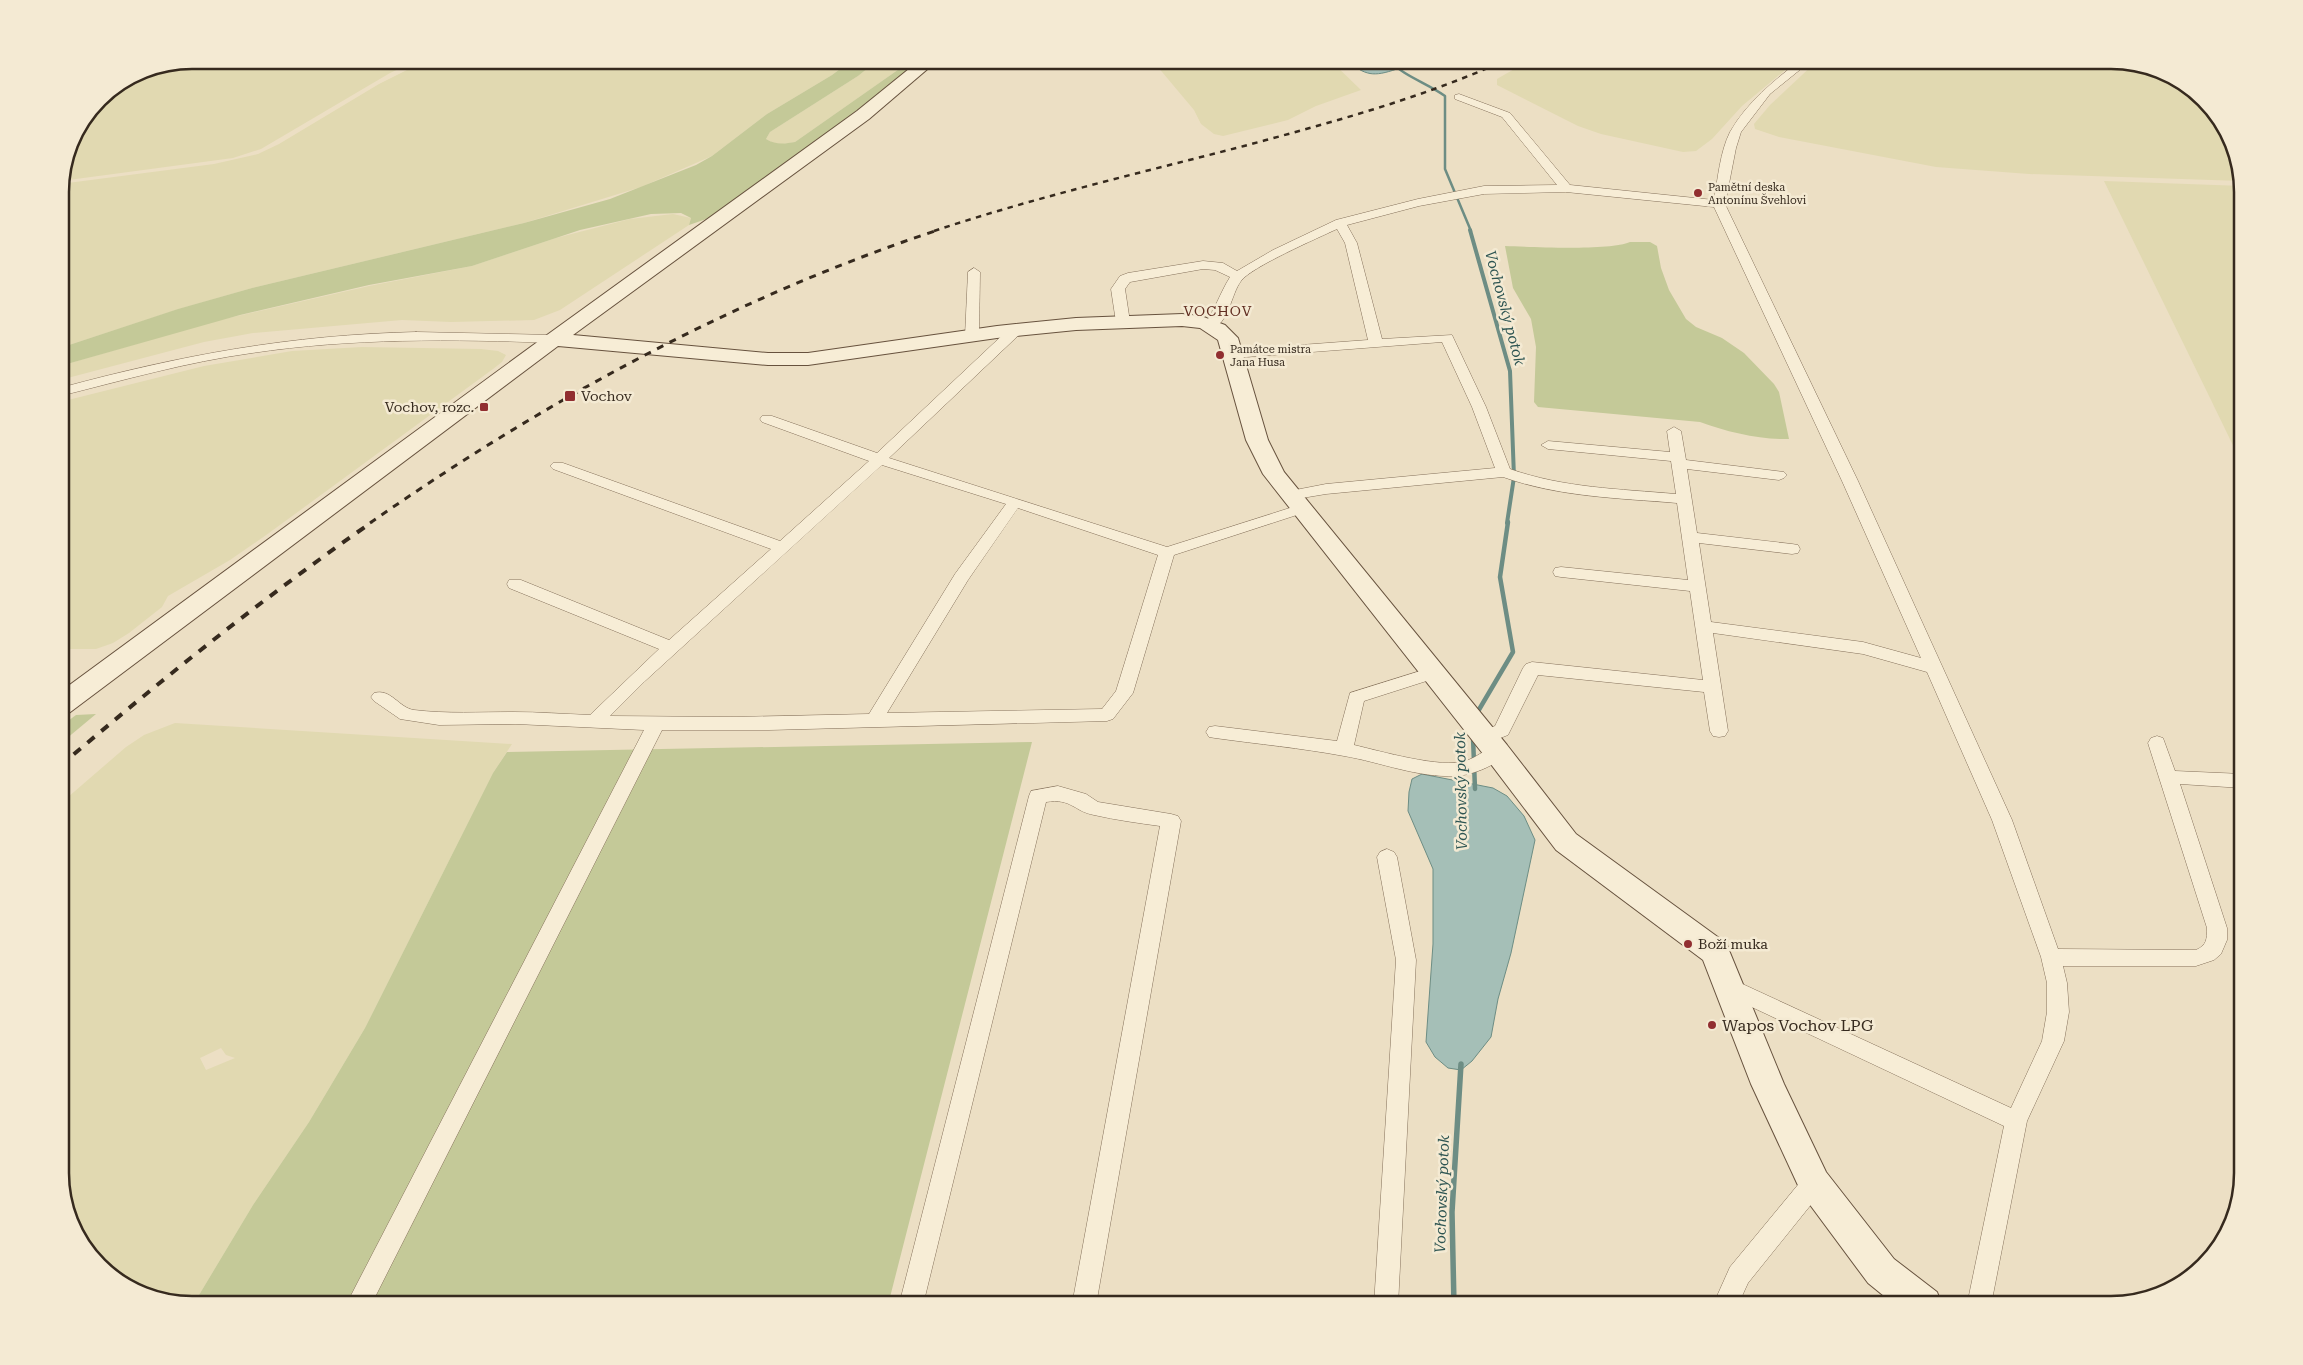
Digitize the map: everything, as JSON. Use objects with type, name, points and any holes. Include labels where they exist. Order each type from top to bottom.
[{"type":"street","points":[[69,699],[554,339],[863,114],[919,69]]},
{"type":"street","points":[[1795,69],[1766,92],[1736,132],[1730,148],[1718,204],[1850,481],[2002,820],[2051,957],[2057,983],[2058,1012],[2054,1041],[2016,1121],[1981,1296]]},
{"type":"street","points":[[1459,97],[1506,115],[1566,188]]},
{"type":"street","points":[[1211,325],[1219,315],[1229,288],[1238,276],[1277,253],[1340,223],[1418,203],[1484,190],[1566,188],[1718,204]]},
{"type":"street","points":[[1340,223],[1351,243],[1376,344]]},
{"type":"street","points":[[1123,322],[1118,288],[1125,279],[1133,276],[1202,265],[1218,266],[1238,276]]},
{"type":"street","points":[[972,336],[974,272]]},
{"type":"street","points":[[69,390],[195,359],[279,345],[423,335],[554,339],[788,360],[830,357],[1016,330],[1123,322],[1182,320],[1211,325],[1228,338],[1263,456],[1274,474],[1491,745],[1566,842],[1716,952],[1768,1084],[1814,1183],[1881,1271],[1913,1296]]},
{"type":"street","points":[[594,722],[781,547],[952,393],[1016,330]]},
{"type":"street","points":[[1233,354],[1447,338],[1479,407],[1504,472]]},
{"type":"street","points":[[767,419],[878,460],[1167,552],[1326,489],[1504,472],[1521,479],[1574,488],[1684,499]]},
{"type":"street","points":[[1674,431],[1719,731]]},
{"type":"street","points":[[1548,445],[1678,460],[1779,475]]},
{"type":"street","points":[[558,466],[781,547]]},
{"type":"street","points":[[874,720],[961,578],[1014,502]]},
{"type":"street","points":[[1689,537],[1792,549]]},
{"type":"street","points":[[380,697],[406,715],[438,719],[516,718],[656,724],[784,724],[1107,714],[1124,693],[1167,552]]},
{"type":"street","points":[[1561,572],[1696,586]]},
{"type":"street","points":[[515,584],[673,648]]},
{"type":"street","points":[[1702,626],[1863,648],[1934,668]]},
{"type":"street","points":[[1215,732],[1344,749],[1384,759],[1439,767],[1466,768],[1491,745],[1502,730],[1532,668],[1711,687]]},
{"type":"street","points":[[1344,749],[1356,697],[1433,673]]},
{"type":"street","points":[[363,1296],[656,724]]},
{"type":"street","points":[[2051,957],[2196,958],[2208,955],[2214,948],[2218,937],[2217,928],[2157,743]]},
{"type":"street","points":[[2168,777],[2234,781]]},
{"type":"street","points":[[913,1296],[1038,796],[1058,793],[1079,799],[1093,808],[1171,820],[1086,1296]]},
{"type":"street","points":[[1387,857],[1406,960],[1387,1296]]},
{"type":"street","points":[[1729,987],[2016,1121]]},
{"type":"street","points":[[1729,1296],[1739,1275],[1814,1183]]},
{"type":"shaded area","points":[[192,69],[399,69],[261,149],[233,158],[69,180],[78,145],[89,123],[123,89],[145,78],[168,71]]},
{"type":"shaded area","points":[[409,69],[840,69],[767,114],[712,156],[641,187],[524,223],[252,288],[179,309],[69,345],[69,183],[214,164],[258,154],[279,144],[379,84]]},
{"type":"shaded area","points":[[867,69],[899,69],[795,142],[773,143],[766,139],[770,132]]},
{"type":"shaded area","points":[[1160,69],[1339,69],[1361,90],[1316,106],[1288,120],[1223,136],[1214,134],[1201,124],[1194,110]]},
{"type":"shaded area","points":[[1514,69],[1786,69],[1742,106],[1712,139],[1696,151],[1683,152],[1601,134],[1578,126],[1497,85],[1497,79]]},
{"type":"shaded area","points":[[1808,69],[2128,70],[2158,78],[2173,85],[2198,105],[2214,123],[2222,137],[2228,152],[2234,181],[2029,174],[1936,167],[1779,137],[1755,129],[1754,124],[1770,105]]},
{"type":"shaded area","points":[[2104,181],[2234,186],[2234,447]]},
{"type":"shaded area","points":[[673,214],[691,218],[689,225],[560,310],[534,320],[451,322],[402,320],[253,333],[204,342],[69,378],[69,363],[215,321],[369,286],[472,266],[556,238],[630,219]]},
{"type":"shaded area","points":[[362,347],[481,349],[498,351],[506,355],[502,362],[493,369],[269,533],[230,560],[168,596],[162,607],[129,633],[113,643],[96,649],[69,649],[69,400],[204,366],[292,351]]},
{"type":"shaded area","points":[[175,723],[512,744],[493,773],[365,1028],[309,1122],[253,1205],[198,1296],[160,1292],[130,1280],[117,1271],[94,1248],[85,1235],[73,1205],[69,1182],[69,796],[126,747],[144,735]],"holes":[[[221,1048],[226,1055],[235,1058],[206,1070],[200,1058]]]},
{"type":"green space","points":[[840,69],[867,69],[770,132],[766,139],[780,144],[795,142],[899,69],[910,69],[901,78],[712,217],[689,225],[691,218],[681,213],[651,214],[580,230],[472,266],[369,285],[240,315],[69,363],[69,345],[178,309],[252,288],[524,223],[610,199],[696,165],[712,156],[767,114]]},
{"type":"green space","points":[[1630,242],[1650,242],[1657,246],[1661,268],[1669,290],[1686,319],[1696,327],[1722,338],[1744,353],[1774,384],[1779,392],[1789,439],[1744,435],[1700,422],[1538,407],[1534,402],[1536,347],[1531,319],[1513,288],[1505,246],[1551,248],[1606,247]]},
{"type":"green space","points":[[96,714],[69,736],[69,720],[76,715]]},
{"type":"green space","points":[[1032,742],[890,1296],[198,1296],[253,1205],[309,1122],[365,1028],[493,773],[507,752]]},
{"type":"water","points":[[1359,69],[1397,69],[1376,74]]},
{"type":"water","points":[[1422,774],[1493,788],[1507,796],[1524,816],[1535,840],[1491,1037],[1472,1061],[1461,1070],[1448,1068],[1435,1057],[1426,1042],[1433,944],[1433,869],[1408,811],[1412,779]]},
{"type":"waterway","name":"Vochovský potok","points":[[1399,69],[1445,96],[1445,169],[1471,231]]},
{"type":"waterway","name":"Vochovský potok","points":[[1470,230],[1510,371],[1514,477],[1507,523]]},
{"type":"waterway","name":"Vochovský potok","points":[[1477,713],[1513,652],[1500,577],[1508,522]]},
{"type":"waterway","name":"Vochovský potok","points":[[1473,737],[1475,789]]},
{"type":"waterway","name":"Vochovský potok","points":[[1454,1296],[1452,1212],[1461,1064]]},
{"type":"railway","points":[[934,231],[1049,196],[1244,146],[1344,118],[1410,98],[1485,69]]},
{"type":"railway","points":[[370,523],[504,435],[573,394],[644,356],[715,320],[788,287],[862,257],[938,230]]},
{"type":"railway","points":[[69,758],[213,640],[291,580],[372,522]]},
{"type":"place","name":"Pamětní deska Antonínu Švehlovi","points":[[1698,193]]},
{"type":"place","name":"Památce mistra Jana Husa","points":[[1220,355]]},
{"type":"place","name":"Vochov","points":[[570,396]]},
{"type":"place","name":"Vochov, rozc.","points":[[484,407]]},
{"type":"place","name":"Boží muka","points":[[1688,944]]},
{"type":"place","name":"Wapos Vochov LPG","points":[[1712,1025]]},
{"type":"district","name":"VOCHOV","points":[[1218,311]]}]
